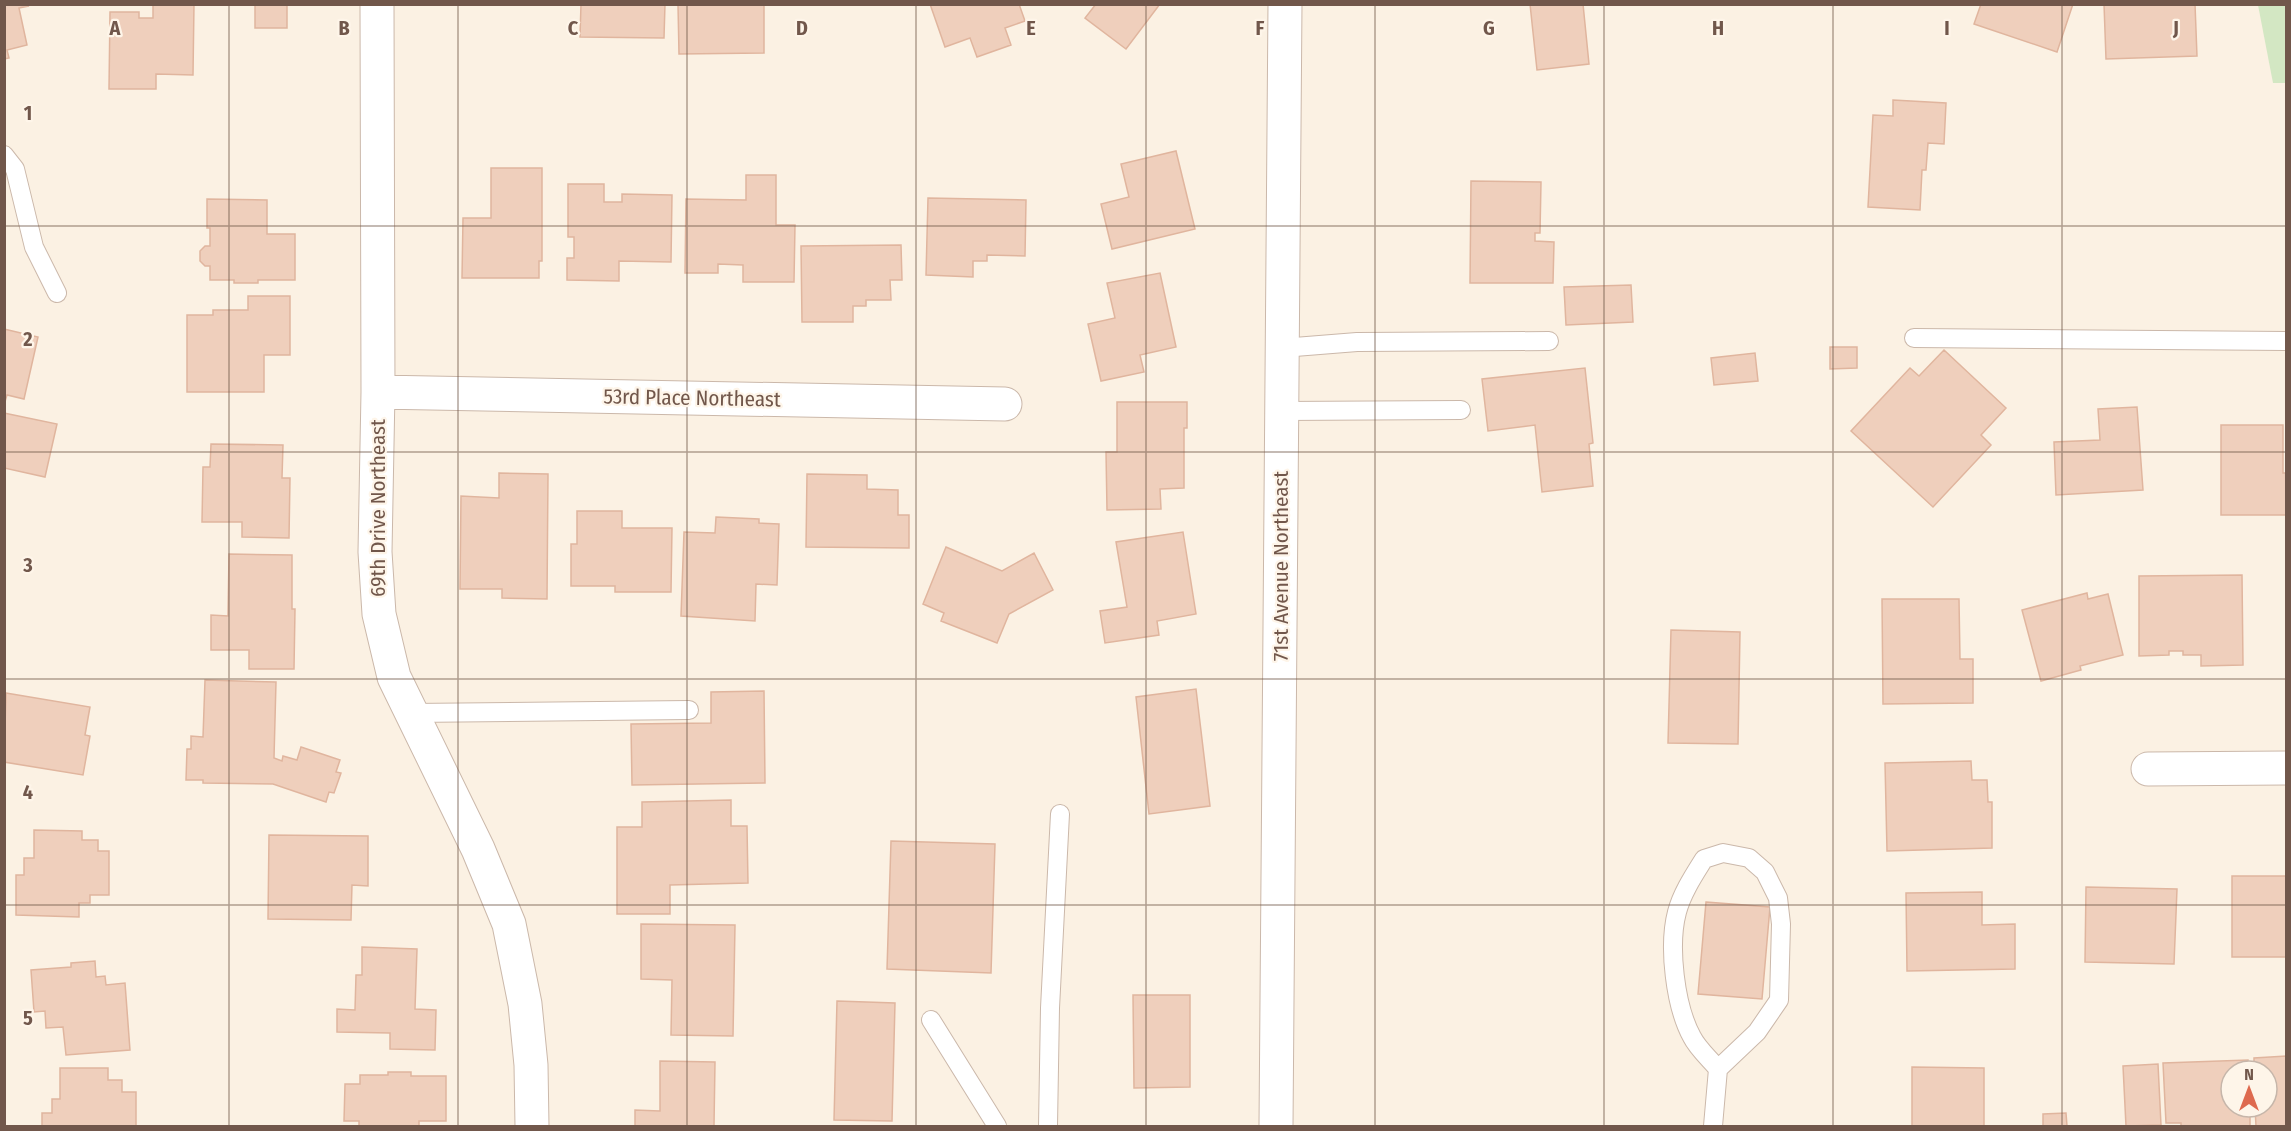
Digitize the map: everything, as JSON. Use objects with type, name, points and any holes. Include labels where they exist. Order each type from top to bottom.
[{"type":"street","name":"69th Drive Northeast","points":[[377,4],[378,392],[375,552],[379,615],[394,677],[478,849],[509,924],[525,1004],[531,1065],[532,1126]]},
{"type":"street","name":"71st Avenue Northeast","points":[[1276,1126],[1285,4]]},
{"type":"street","name":"53rd Place Northeast","points":[[378,392],[1005,404]]},
{"type":"street","points":[[2148,769],[2286,768]]},
{"type":"lane","points":[[4,155],[15,169],[34,247],[57,293]]},
{"type":"lane","points":[[1914,338],[2286,340]]},
{"type":"lane","points":[[1282,348],[1357,342],[1549,341]]},
{"type":"lane","points":[[1282,411],[1461,410]]},
{"type":"lane","points":[[411,713],[689,710]]},
{"type":"lane","points":[[1048,1126],[1050,1008],[1060,814]]},
{"type":"lane","points":[[1713,1126],[1718,1069],[1756,1032],[1779,1000],[1781,924],[1778,898],[1765,872],[1749,858],[1723,853],[1704,859],[1677,912],[1673,960],[1679,1005],[1692,1038],[1718,1069]]},
{"type":"lane","points":[[931,1020],[997,1126]]},
{"type":"green space","points":[[2258,5],[2286,5],[2286,83],[2273,83]]},
{"type":"building","points":[[4,4],[29,6],[19,8],[27,45],[7,50],[9,58],[4,59]]},
{"type":"building","points":[[153,4],[194,4],[193,75],[156,74],[156,89],[109,89],[110,12],[139,12],[139,18],[153,18]]},
{"type":"building","points":[[255,4],[287,4],[287,28],[255,28]]},
{"type":"building","points":[[581,4],[665,4],[664,38],[580,37]]},
{"type":"building","points":[[764,4],[764,53],[679,54],[678,5]]},
{"type":"building","points":[[930,4],[1019,4],[1025,21],[1005,28],[1011,45],[977,57],[970,38],[945,47]]},
{"type":"building","points":[[1096,4],[1160,4],[1126,49],[1085,18]]},
{"type":"building","points":[[1530,4],[1583,4],[1589,64],[1537,70]]},
{"type":"building","points":[[1981,4],[2073,4],[2057,52],[1974,24]]},
{"type":"building","points":[[2104,4],[2195,4],[2197,56],[2106,59]]},
{"type":"building","points":[[1893,100],[1946,103],[1944,144],[1928,143],[1926,170],[1922,170],[1920,210],[1868,207],[1873,115],[1893,116]]},
{"type":"building","points":[[1176,151],[1195,229],[1112,249],[1101,204],[1129,197],[1121,164]]},
{"type":"building","points":[[491,168],[542,168],[542,261],[539,261],[539,278],[462,278],[463,218],[491,218]]},
{"type":"building","points":[[746,175],[776,175],[776,225],[795,225],[794,282],[743,282],[743,265],[718,264],[718,273],[685,273],[686,199],[746,200]]},
{"type":"building","points":[[1471,181],[1541,182],[1540,233],[1535,233],[1535,241],[1554,242],[1553,283],[1470,283]]},
{"type":"building","points":[[568,184],[604,184],[604,202],[622,202],[622,194],[672,195],[671,262],[619,261],[619,281],[567,280],[567,258],[574,258],[574,237],[568,237]]},
{"type":"building","points":[[928,198],[1026,200],[1025,256],[987,255],[987,261],[973,261],[973,277],[926,275]]},
{"type":"building","points":[[207,199],[267,200],[267,234],[295,234],[295,280],[258,280],[258,283],[234,283],[234,280],[210,280],[210,266],[205,266],[200,261],[200,251],[205,246],[210,246],[210,228],[207,228]]},
{"type":"building","points":[[901,245],[902,280],[890,280],[891,300],[866,300],[866,306],[853,306],[853,322],[802,322],[801,246]]},
{"type":"building","points":[[1160,273],[1176,347],[1140,355],[1144,372],[1101,381],[1088,324],[1115,318],[1107,283]]},
{"type":"building","points":[[1631,285],[1633,322],[1566,325],[1564,287]]},
{"type":"building","points":[[248,296],[290,296],[290,355],[264,355],[264,392],[187,392],[187,315],[213,315],[213,310],[248,310]]},
{"type":"building","points":[[4,329],[38,337],[24,399],[7,395],[4,405]]},
{"type":"building","points":[[1830,347],[1857,347],[1857,368],[1830,369]]},
{"type":"building","points":[[1944,350],[2006,408],[1981,435],[1991,445],[1933,507],[1851,431],[1910,368],[1919,376]]},
{"type":"building","points":[[1755,353],[1758,381],[1714,385],[1711,358]]},
{"type":"building","points":[[1585,368],[1593,443],[1589,444],[1593,486],[1542,492],[1535,425],[1488,431],[1482,379]]},
{"type":"building","points":[[1117,402],[1187,402],[1187,428],[1184,428],[1184,488],[1160,489],[1161,509],[1107,510],[1106,452],[1117,452]]},
{"type":"building","points":[[2137,407],[2143,490],[2056,495],[2054,442],[2100,440],[2098,409]]},
{"type":"building","points":[[4,413],[57,424],[45,477],[4,468]]},
{"type":"building","points":[[2221,425],[2283,425],[2286,515],[2221,515]]},
{"type":"building","points":[[211,444],[283,445],[282,478],[290,478],[289,538],[242,537],[242,522],[202,522],[203,467],[210,467]]},
{"type":"building","points":[[499,473],[548,474],[547,599],[502,598],[502,589],[460,589],[461,496],[499,498]]},
{"type":"building","points":[[807,474],[867,475],[867,489],[898,490],[898,515],[909,515],[909,548],[806,547]]},
{"type":"building","points":[[577,511],[622,511],[622,528],[672,528],[671,592],[615,592],[615,586],[571,586],[571,544],[577,544]]},
{"type":"building","points":[[716,517],[759,519],[759,523],[779,524],[777,585],[756,584],[755,621],[681,616],[684,532],[715,533]]},
{"type":"building","points":[[1183,532],[1196,614],[1157,621],[1159,635],[1105,643],[1100,611],[1127,607],[1116,542]]},
{"type":"building","points":[[946,547],[1002,571],[1034,553],[1053,590],[1009,614],[997,643],[941,621],[944,613],[923,604]]},
{"type":"building","points":[[229,554],[292,555],[292,609],[295,609],[294,669],[249,669],[249,650],[211,650],[211,615],[228,616]]},
{"type":"building","points":[[2242,575],[2243,665],[2201,666],[2201,655],[2183,655],[2183,651],[2169,651],[2169,655],[2139,656],[2139,576]]},
{"type":"building","points":[[2087,593],[2088,599],[2108,594],[2123,655],[2080,666],[2081,670],[2041,681],[2022,610]]},
{"type":"building","points":[[1882,599],[1959,599],[1960,659],[1973,659],[1973,703],[1883,704]]},
{"type":"building","points":[[1671,630],[1740,632],[1738,744],[1668,743]]},
{"type":"building","points":[[205,680],[276,682],[274,758],[282,761],[283,756],[297,760],[301,747],[340,760],[336,772],[341,773],[334,793],[329,792],[326,802],[273,784],[203,783],[203,780],[186,780],[187,749],[191,749],[191,736],[203,737]]},
{"type":"building","points":[[1196,689],[1210,806],[1149,814],[1136,697]]},
{"type":"building","points":[[764,691],[765,783],[632,785],[631,724],[711,723],[711,692]]},
{"type":"building","points":[[6,693],[90,707],[85,735],[90,736],[83,775],[4,762]]},
{"type":"building","points":[[1971,761],[1972,780],[1987,780],[1988,802],[1992,802],[1992,848],[1887,851],[1885,763]]},
{"type":"building","points":[[731,800],[731,826],[747,826],[748,883],[670,885],[670,914],[617,914],[617,827],[642,827],[642,802]]},
{"type":"building","points":[[34,830],[82,831],[82,840],[98,840],[98,851],[109,851],[109,895],[90,895],[90,903],[79,903],[79,917],[16,915],[16,875],[24,875],[24,858],[34,858]]},
{"type":"building","points":[[269,835],[368,836],[368,886],[352,885],[351,920],[268,919]]},
{"type":"building","points":[[891,841],[995,844],[991,973],[887,969]]},
{"type":"building","points":[[2232,876],[2286,876],[2286,957],[2232,957]]},
{"type":"building","points":[[2086,887],[2177,889],[2174,964],[2085,962]]},
{"type":"building","points":[[1982,892],[1982,925],[2015,924],[2015,969],[1907,971],[1906,893]]},
{"type":"building","points":[[1706,902],[1770,907],[1762,999],[1698,994]]},
{"type":"building","points":[[641,924],[735,925],[733,1036],[671,1035],[672,980],[641,979]]},
{"type":"building","points":[[362,947],[417,949],[415,1009],[436,1010],[435,1050],[390,1049],[390,1033],[337,1032],[337,1009],[355,1010],[356,975],[362,975]]},
{"type":"building","points":[[95,961],[96,977],[105,976],[106,985],[125,983],[130,1050],[66,1055],[63,1027],[46,1028],[45,1011],[34,1012],[31,970],[71,967],[71,963]]},
{"type":"building","points":[[1133,995],[1190,995],[1190,1087],[1134,1088]]},
{"type":"building","points":[[837,1001],[895,1003],[892,1121],[834,1120]]},
{"type":"building","points":[[2286,1056],[2286,1126],[2256,1126],[2256,1119],[2279,1119],[2279,1059],[2254,1058]]},
{"type":"building","points":[[660,1061],[715,1062],[714,1126],[635,1126],[635,1110],[660,1111]]},
{"type":"building","points":[[2219,1061],[2219,1119],[2250,1119],[2250,1126],[2181,1126],[2181,1123],[2166,1123],[2163,1063]]},
{"type":"building","points":[[2158,1064],[2161,1125],[2126,1126],[2123,1066]]},
{"type":"building","points":[[1912,1067],[1984,1068],[1984,1126],[1912,1126]]},
{"type":"building","points":[[60,1068],[108,1068],[108,1080],[122,1080],[122,1092],[136,1092],[136,1126],[42,1126],[42,1113],[52,1113],[52,1099],[60,1099]]},
{"type":"building","points":[[388,1072],[411,1072],[411,1076],[446,1076],[446,1121],[419,1121],[419,1126],[359,1126],[359,1121],[344,1121],[345,1084],[360,1084],[360,1075],[388,1075]]},
{"type":"building","points":[[2066,1113],[2067,1126],[2043,1126],[2043,1114]]}]
